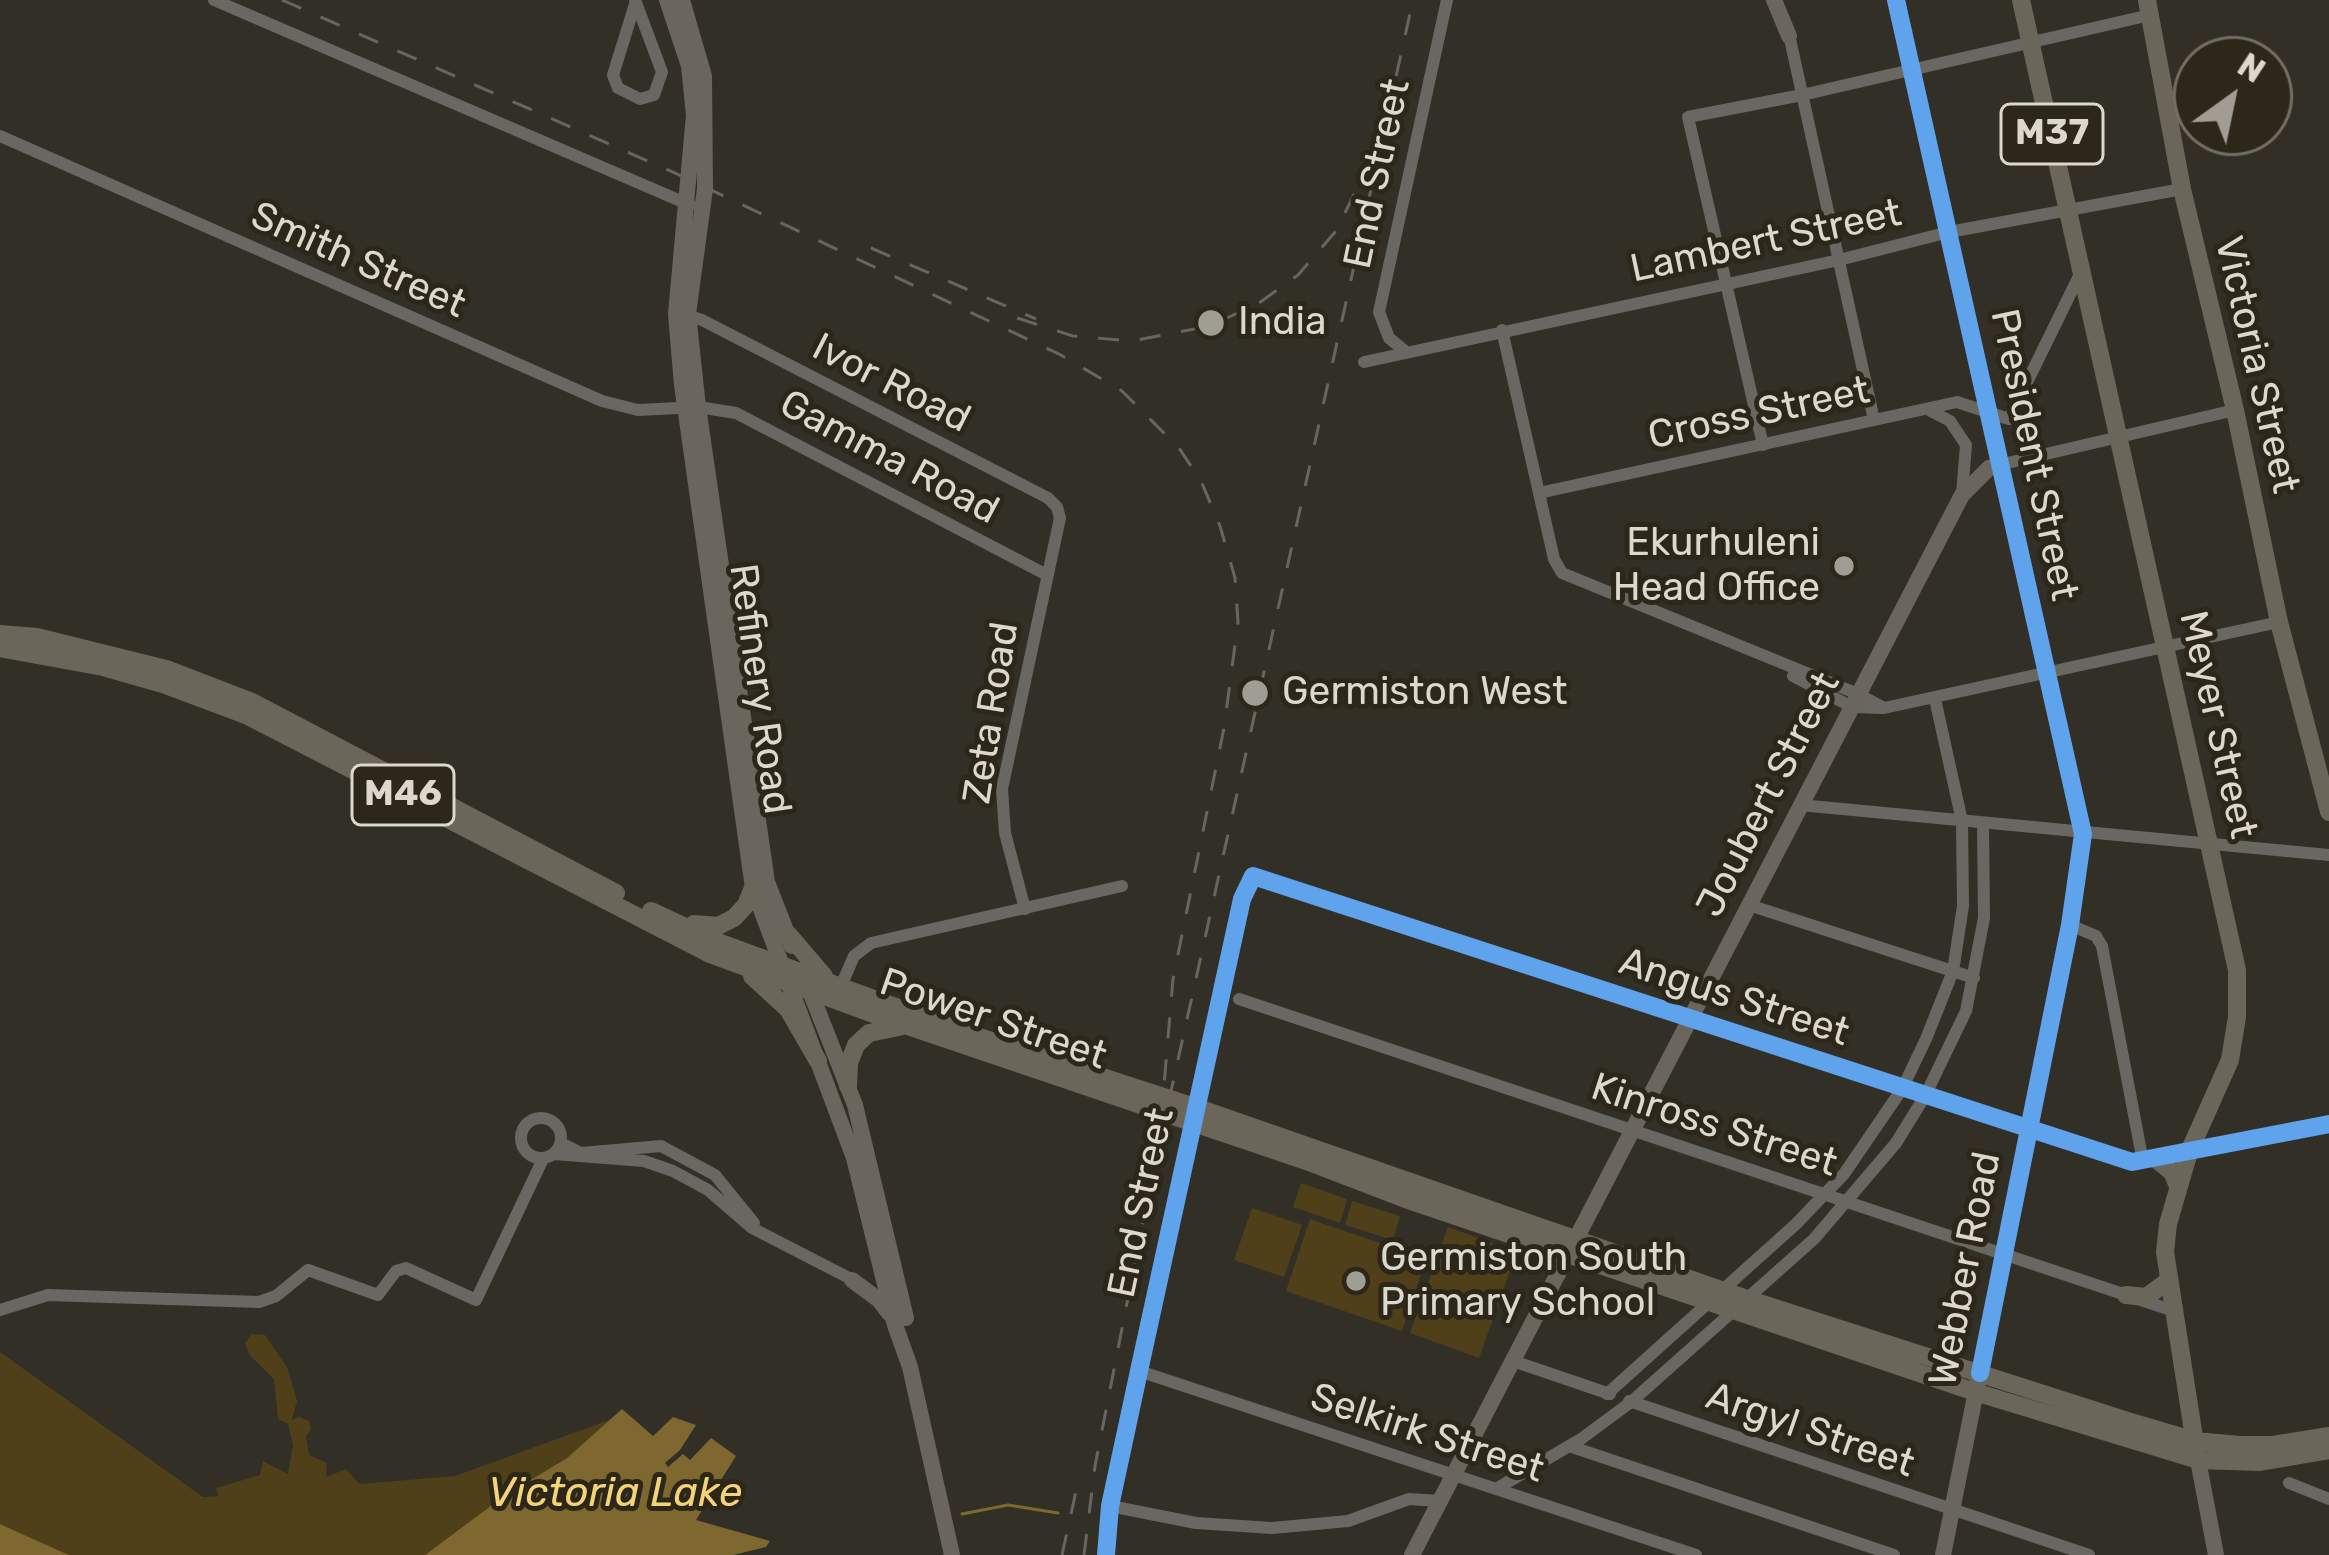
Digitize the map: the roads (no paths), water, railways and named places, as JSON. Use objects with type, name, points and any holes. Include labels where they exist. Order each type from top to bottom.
[{"type":"main road","name":"Refinery Road","points":[[667,0],[697,77]]},
{"type":"main road","name":"Refinery Road","points":[[682,0],[697,38],[699,161],[682,314],[753,888],[848,1086],[952,1555]]},
{"type":"main road","points":[[1777,0],[1789,36]]},
{"type":"main road","name":"President Street","points":[[1896,0],[2083,834],[2070,925]]},
{"type":"main road","name":"Meyer Street","points":[[2021,0],[2237,970],[2237,1017],[2224,1080],[2189,1152],[2168,1224],[2171,1310],[2197,1451]]},
{"type":"main road","name":"Victoria Street","points":[[2148,7],[2182,189],[2235,410],[2278,622],[2329,812]]},
{"type":"main road","name":"Joubert Street","points":[[1412,1555],[1962,495],[1989,468],[2003,464]]},
{"type":"main road","name":"Power Street","points":[[0,634],[37,638],[252,702],[738,966],[835,989],[1718,1296],[2197,1451]]},
{"type":"main road","name":"Power Street","points":[[0,648],[165,677]]},
{"type":"main road","name":"Refinery Road","points":[[729,666],[767,882],[788,934],[797,978]]},
{"type":"main road","name":"Power Street","points":[[401,786],[644,908],[797,978]]},
{"type":"main road","points":[[644,908],[700,926],[718,926],[740,911],[753,888]]},
{"type":"main road","name":"Webber Road","points":[[1943,1555],[2070,925]]},
{"type":"main road","points":[[788,934],[835,989]]},
{"type":"main road","points":[[738,966],[788,1009],[818,1061]]},
{"type":"main road","name":"Power Street","points":[[835,989],[910,1027],[1053,1068]]},
{"type":"main road","points":[[848,1086],[851,1053],[862,1037],[910,1027]]},
{"type":"main road","name":"Refinery Road","points":[[817,1028],[818,1061],[893,1285],[896,1325],[910,1366]]},
{"type":"main road","points":[[2150,1161],[2172,1172],[2178,1186]]},
{"type":"main road","points":[[877,1242],[871,1270],[852,1280],[879,1300],[896,1325]]},
{"type":"main road","points":[[2126,1295],[2146,1298],[2168,1281]]},
{"type":"main road","points":[[2197,1451],[2329,1436]]},
{"type":"main road","points":[[2197,1451],[2260,1462],[2329,1450]]},
{"type":"main road","points":[[2197,1451],[2216,1555]]},
{"type":"street","points":[[214,0],[695,204]]},
{"type":"street","name":"End Street","points":[[1406,352],[1389,338],[1378,312],[1447,0]]},
{"type":"street","points":[[635,2],[662,72],[654,95],[640,98],[618,88],[614,75],[635,2]]},
{"type":"street","points":[[1763,445],[1724,283],[1692,119],[2030,43],[2148,7]]},
{"type":"street","points":[[1789,36],[1874,420]]},
{"type":"street","name":"Smith Street","points":[[0,136],[602,401],[638,410],[692,407]]},
{"type":"street","name":"Lambert Street","points":[[1364,362],[1949,232],[2182,189]]},
{"type":"street","points":[[1991,411],[2005,419],[2015,414],[2082,268]]},
{"type":"street","name":"Ivor Road","points":[[682,314],[1048,498],[1059,513],[1058,526]]},
{"type":"street","points":[[1502,330],[1554,560],[1562,574],[1855,700],[1883,708],[1935,699],[2278,622]]},
{"type":"street","name":"Cross Street","points":[[1539,493],[1964,401],[1991,411]]},
{"type":"street","name":"Gamma Road","points":[[692,407],[729,410],[1047,575]]},
{"type":"street","points":[[1927,409],[1950,421],[1966,445],[1962,495]]},
{"type":"street","points":[[2003,464],[2235,410]]},
{"type":"street","name":"Zeta Road","points":[[1025,909],[1005,833],[1003,789],[1058,526]]},
{"type":"street","points":[[1607,1394],[1825,1194],[1866,1145],[1902,1089],[1953,971],[1963,906],[1962,821],[1935,699]]},
{"type":"street","points":[[1800,805],[2329,855]]},
{"type":"street","points":[[1496,1489],[1631,1402],[1849,1202],[1895,1143],[1966,1011],[1984,918],[1983,824]]},
{"type":"street","name":"End Street","points":[[1106,1555],[1110,1506],[1243,899],[1250,879],[1260,875]]},
{"type":"street","name":"Angus Street","points":[[1260,875],[2117,1159],[2150,1161],[2329,1124]]},
{"type":"street","points":[[835,989],[854,956],[871,944],[1122,886]]},
{"type":"street","points":[[1749,905],[1975,978]]},
{"type":"street","points":[[2070,925],[2096,936],[2102,946],[2150,1161]]},
{"type":"street","name":"Kinross Street","points":[[1239,999],[2171,1310]]},
{"type":"street","points":[[553,1152],[661,1146],[702,1166],[764,1234]]},
{"type":"street","points":[[553,1152],[644,1161],[694,1182],[764,1234],[852,1280],[893,1285]]},
{"type":"street","points":[[0,1310],[48,1295],[260,1302],[276,1296],[308,1270],[378,1295],[396,1271],[406,1268],[476,1300],[553,1152]]},
{"type":"street","points":[[694,1182],[702,1166]]},
{"type":"street","name":"Argyl Street","points":[[1513,1361],[2089,1555]]},
{"type":"street","name":"Selkirk Street","points":[[1139,1371],[1696,1555]]},
{"type":"street","points":[[1569,1446],[1894,1555]]},
{"type":"street","points":[[2289,1483],[2329,1498]]},
{"type":"street","points":[[1110,1506],[1196,1522],[1285,1528],[1348,1521],[1409,1499],[1441,1501]]},
{"type":"water","name":"Victoria Lake","points":[[622,1409],[653,1436],[673,1417],[696,1425],[665,1463],[668,1467],[683,1454],[690,1460],[711,1438],[736,1456],[696,1520],[770,1541],[766,1547],[733,1555],[425,1555],[504,1496],[567,1458]]},
{"type":"water","points":[[2,1525],[69,1555],[0,1555]]},
{"type":"waterway","points":[[962,1514],[1008,1505],[1058,1513]]},
{"type":"railway","points":[[282,0],[675,173],[1061,355],[1122,391],[1179,448],[1201,481],[1220,526],[1235,578],[1238,622],[1224,728],[1173,979],[1163,1097]]},
{"type":"railway","points":[[1084,1555],[1095,1466],[1150,1186],[1413,0]]},
{"type":"railway","points":[[1017,318],[1073,336],[1132,341],[1210,326],[1259,303],[1298,275],[1336,231],[1363,176]]},
{"type":"railway","points":[[871,248],[1036,319]]},
{"type":"railway","points":[[1062,1555],[1080,1473]]},
{"type":"place","name":"India","points":[[1211,323]]},
{"type":"place","name":"Ekurhuleni Head Office","points":[[1844,566]]},
{"type":"place","name":"Germiston West","points":[[1255,693]]},
{"type":"place","name":"Germiston South Primary School","points":[[1356,1281]]}]
